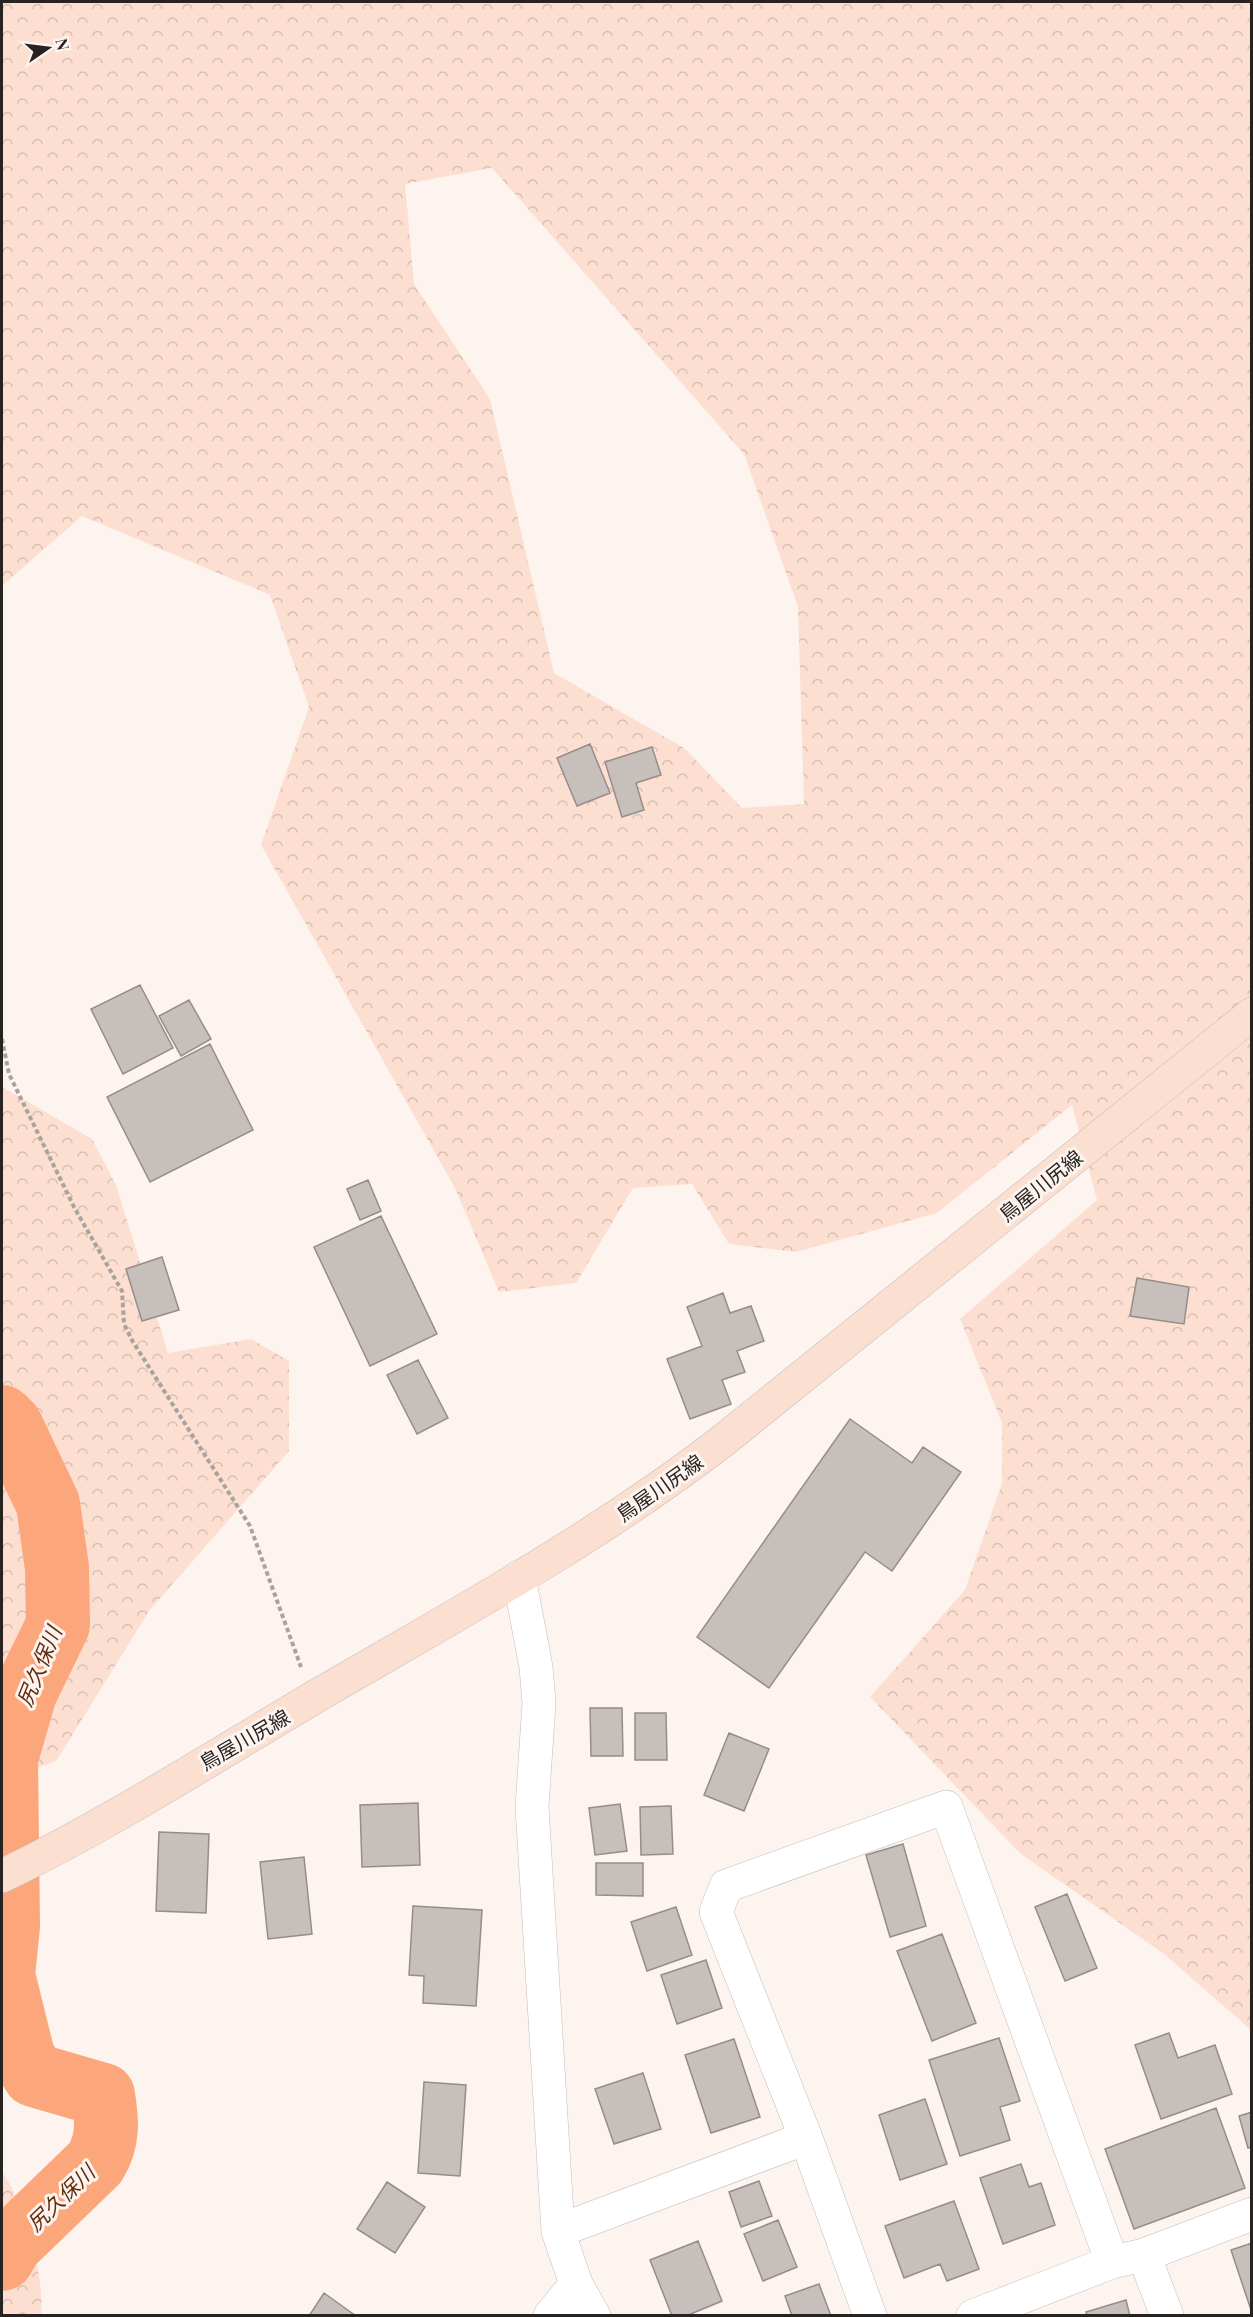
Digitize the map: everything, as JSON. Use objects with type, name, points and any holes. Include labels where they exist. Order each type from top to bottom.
[{"type":"main road","name":"鳥屋川尻線","points":[[4,1875],[99,1824],[617,1518],[702,1457],[1251,1014]]},
{"type":"street","points":[[519,1577],[537,1685],[532,1807],[558,2231],[576,2284],[594,2316]]},
{"type":"street","points":[[870,2316],[806,2138],[716,1912],[726,1886],[946,1807],[1112,2262]]},
{"type":"street","points":[[558,2231],[806,2138]]},
{"type":"street","points":[[973,2316],[1112,2262],[1144,2255],[1251,2214]]},
{"type":"street","points":[[1144,2255],[1167,2316]]},
{"type":"street","points":[[550,2316],[576,2284]]},
{"type":"path","points":[[2,1039],[9,1074],[74,1206],[122,1291],[124,1324],[133,1342],[250,1526],[312,1699]]},
{"type":"green space","points":[[2,2],[1251,2],[1251,2030],[1164,1954],[1021,1854],[870,1697],[965,1590],[1002,1483],[1002,1423],[960,1319],[1097,1200],[1072,1105],[937,1213],[796,1252],[729,1244],[692,1184],[633,1188],[576,1283],[499,1292],[455,1188],[261,845],[309,707],[270,595],[82,516],[2,586]],"holes":[[[492,168],[744,454],[798,607],[804,804],[742,808],[684,748],[554,673],[490,399],[414,284],[405,184]]]},
{"type":"green space","points":[[2,1087],[92,1139],[116,1185],[168,1353],[251,1339],[289,1361],[289,1451],[149,1611],[57,1760],[2,1783]]},
{"type":"green space","points":[[2,2172],[26,2220],[32,2240],[40,2281],[41,2315],[2,2315]]},
{"type":"building","points":[[590,744],[610,793],[577,806],[557,758]]},
{"type":"building","points":[[652,747],[661,775],[636,783],[644,810],[622,817],[605,762]]},
{"type":"building","points":[[140,985],[173,1048],[123,1074],[91,1009]]},
{"type":"building","points":[[189,1000],[211,1039],[181,1056],[159,1016]]},
{"type":"building","points":[[210,1044],[253,1130],[150,1182],[107,1097]]},
{"type":"building","points":[[368,1180],[381,1211],[360,1220],[347,1189]]},
{"type":"building","points":[[381,1216],[437,1334],[370,1366],[314,1247]]},
{"type":"building","points":[[162,1257],[179,1310],[142,1321],[126,1269]]},
{"type":"building","points":[[1137,1278],[1189,1287],[1184,1324],[1130,1316]]},
{"type":"building","points":[[723,1293],[730,1313],[751,1306],[764,1341],[737,1351],[745,1372],[722,1380],[731,1404],[690,1419],[667,1359],[702,1346],[687,1307]]},
{"type":"building","points":[[418,1360],[448,1418],[417,1434],[387,1375]]},
{"type":"building","points":[[850,1419],[912,1463],[923,1447],[961,1472],[892,1571],[865,1552],[769,1688],[697,1637]]},
{"type":"building","points":[[590,1708],[622,1708],[623,1756],[591,1756]]},
{"type":"building","points":[[635,1713],[666,1713],[667,1760],[635,1760]]},
{"type":"building","points":[[729,1733],[769,1749],[744,1811],[704,1795]]},
{"type":"building","points":[[418,1803],[420,1865],[362,1867],[360,1805]]},
{"type":"building","points":[[620,1804],[627,1851],[595,1855],[589,1808]]},
{"type":"building","points":[[671,1806],[673,1854],[641,1855],[640,1807]]},
{"type":"building","points":[[159,1832],[209,1834],[206,1913],[156,1911]]},
{"type":"building","points":[[903,1844],[926,1926],[890,1937],[866,1855]]},
{"type":"building","points":[[304,1857],[312,1934],[268,1939],[260,1862]]},
{"type":"building","points":[[596,1863],[643,1863],[643,1896],[596,1895]]},
{"type":"building","points":[[1067,1894],[1097,1968],[1065,1981],[1035,1907]]},
{"type":"building","points":[[413,1906],[482,1910],[476,2006],[423,2003],[424,1976],[409,1975]]},
{"type":"building","points":[[676,1907],[692,1955],[647,1971],[631,1922]]},
{"type":"building","points":[[942,1934],[976,2023],[932,2041],[897,1951]]},
{"type":"building","points":[[706,1960],[722,2008],[677,2024],[661,1975]]},
{"type":"building","points":[[1169,2033],[1178,2058],[1215,2045],[1232,2094],[1161,2119],[1135,2045]]},
{"type":"building","points":[[999,2038],[1020,2101],[1000,2107],[1010,2140],[960,2156],[929,2060]]},
{"type":"building","points":[[734,2039],[760,2117],[711,2133],[685,2055]]},
{"type":"building","points":[[643,2073],[661,2129],[614,2144],[595,2089]]},
{"type":"building","points":[[424,2082],[466,2085],[460,2176],[418,2173]]},
{"type":"building","points":[[925,2099],[947,2164],[900,2180],[879,2115]]},
{"type":"building","points":[[1216,2108],[1245,2188],[1134,2229],[1105,2149]]},
{"type":"building","points":[[1252,2112],[1252,2147],[1248,2148],[1239,2116]]},
{"type":"building","points":[[1021,2164],[1029,2187],[1041,2183],[1055,2225],[1003,2244],[980,2178]]},
{"type":"building","points":[[759,2181],[772,2216],[741,2227],[729,2192]]},
{"type":"building","points":[[387,2182],[425,2207],[395,2253],[357,2229]]},
{"type":"building","points":[[954,2201],[979,2269],[947,2281],[940,2264],[904,2278],[885,2226]]},
{"type":"building","points":[[778,2220],[797,2267],[763,2281],[744,2234]]},
{"type":"building","points":[[698,2241],[722,2301],[686,2316],[672,2316],[650,2260]]},
{"type":"building","points":[[1252,2243],[1252,2313],[1231,2250]]},
{"type":"building","points":[[819,2284],[831,2316],[792,2316],[785,2296]]},
{"type":"building","points":[[324,2293],[356,2316],[309,2316]]},
{"type":"building","points":[[1126,2300],[1130,2316],[1087,2316],[1086,2312]]},
{"type":"waterway","name":"尻久保川","points":[[2,1417],[11,1426],[48,1504],[57,1568],[58,1625],[25,1693],[6,1759],[8,1926],[3,1975],[23,2056],[34,2075],[103,2095],[106,2122],[103,2147],[95,2163],[10,2245],[2,2259]]}]
